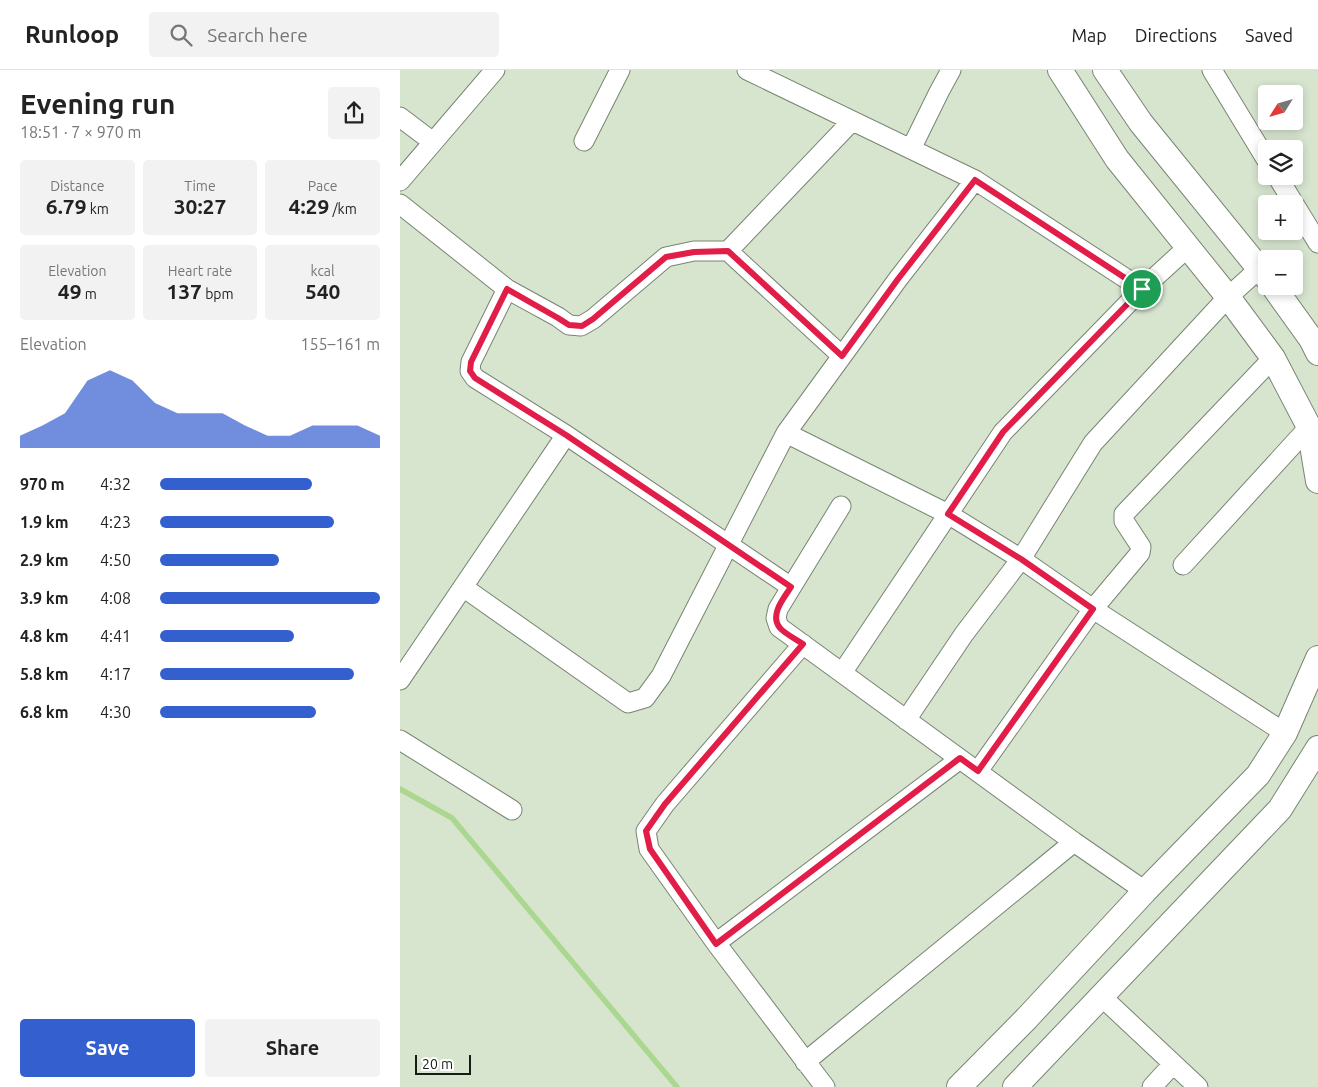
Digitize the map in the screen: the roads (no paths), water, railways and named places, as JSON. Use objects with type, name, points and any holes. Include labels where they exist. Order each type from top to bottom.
[{"type":"street","points":[[400,182],[495,70]]},
{"type":"street","points":[[584,141],[620,70]]},
{"type":"street","points":[[911,150],[939,92],[952,70]]},
{"type":"street","points":[[1060,70],[1117,159],[1228,297],[1273,358],[1309,427],[1318,480]]},
{"type":"street","points":[[1105,70],[1140,123],[1258,267]]},
{"type":"street","points":[[1212,70],[1258,146]]},
{"type":"street","points":[[757,72],[852,121],[975,180],[1142,289]]},
{"type":"street","points":[[400,117],[433,142]]},
{"type":"street","points":[[728,251],[852,121]]},
{"type":"street","points":[[463,587],[628,703],[644,698],[661,676],[786,433],[898,279],[975,180]]},
{"type":"street","points":[[1283,185],[1318,243]]},
{"type":"street","points":[[400,204],[507,289],[569,325],[582,326],[593,319],[666,257],[694,252],[728,251],[842,356]]},
{"type":"street","points":[[842,673],[1003,432],[1142,289],[1188,248]]},
{"type":"street","points":[[906,720],[964,634],[1021,559],[1093,443],[1228,297],[1258,281]]},
{"type":"street","points":[[507,289],[471,362],[470,371],[475,378],[566,435],[791,587]]},
{"type":"street","points":[[1279,295],[1311,339],[1318,353]]},
{"type":"street","points":[[978,771],[1093,609],[1140,553],[1141,547],[1139,542],[1124,521],[1124,514],[1273,358]]},
{"type":"street","points":[[1183,565],[1309,427]]},
{"type":"street","points":[[786,433],[948,514],[1021,559],[1093,609],[1285,733]]},
{"type":"street","points":[[400,680],[566,435]]},
{"type":"street","points":[[841,506],[778,609],[776,618],[779,628],[1074,842],[1145,890]]},
{"type":"street","points":[[803,644],[665,804],[646,831],[650,849],[716,944],[825,1087]]},
{"type":"street","points":[[959,1087],[1027,1018],[1145,890],[1258,775],[1285,733],[1318,658]]},
{"type":"street","points":[[400,740],[512,810]]},
{"type":"street","points":[[1015,1087],[1280,809],[1318,748]]},
{"type":"street","points":[[716,944],[960,758]]},
{"type":"street","points":[[805,1062],[1074,842]]},
{"type":"street","points":[[1102,997],[1198,1087]]},
{"type":"street","points":[[1152,1087],[1174,1064]]},
{"type":"waterway","points":[[400,789],[452,818],[677,1087]]}]
